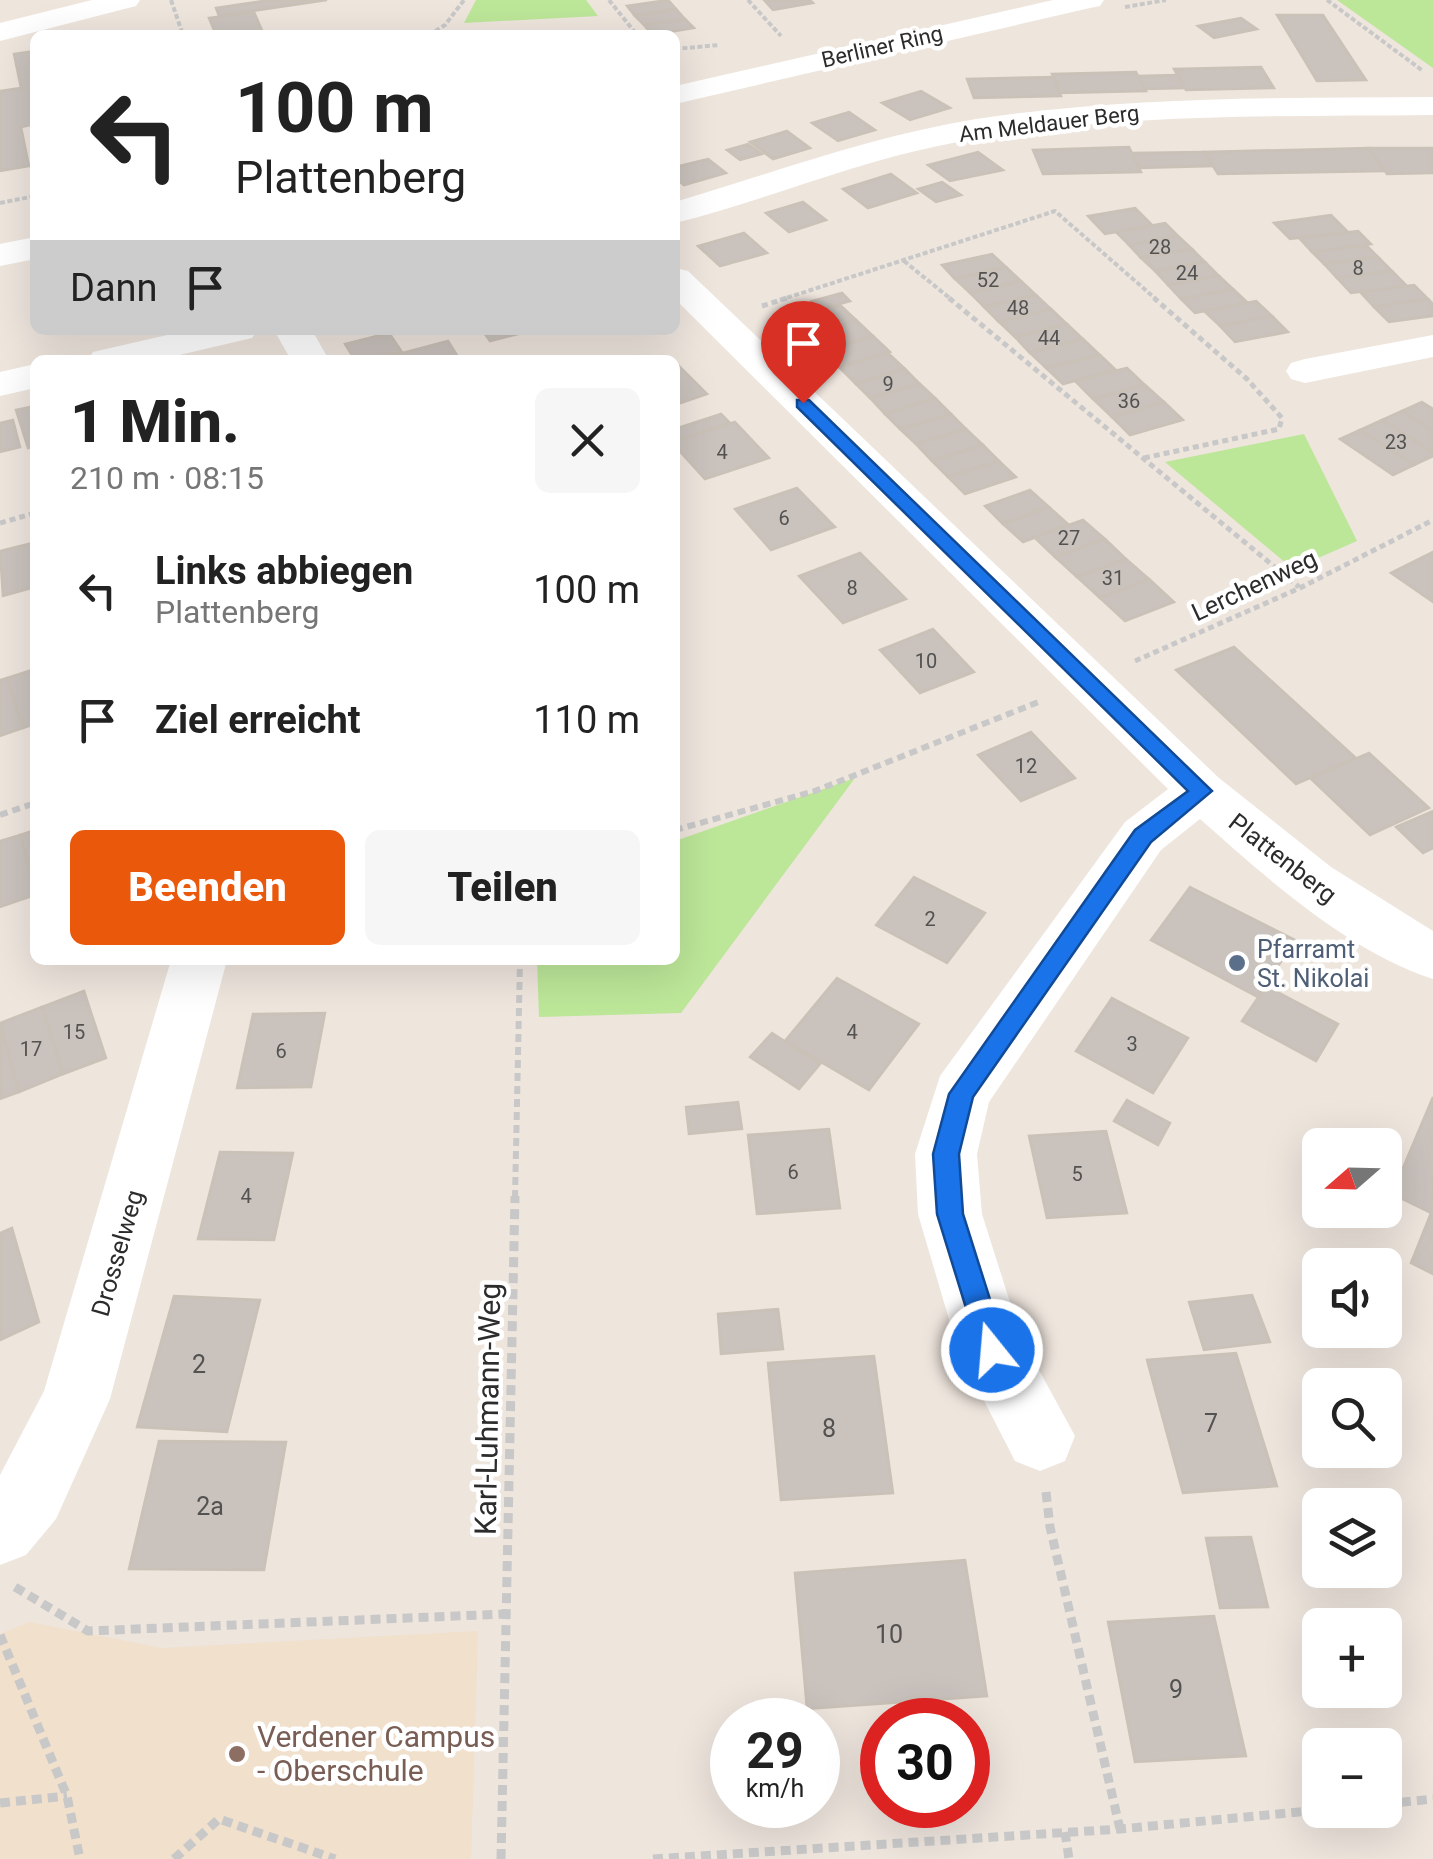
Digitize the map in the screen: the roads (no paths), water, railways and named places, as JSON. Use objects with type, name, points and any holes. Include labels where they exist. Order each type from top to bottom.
[{"type":"street","points":[[0,32],[126,0]]},
{"type":"street","name":"Berliner Ring","points":[[680,94],[1090,0]]},
{"type":"street","name":"Am Meldauer Berg","points":[[680,212],[912,143],[974,129],[1198,108],[1433,106]]},
{"type":"street","points":[[0,255],[30,249]]},
{"type":"street","name":"Plattenberg","points":[[680,284],[1201,791],[1268,850],[1347,908],[1433,957]]},
{"type":"street","points":[[129,355],[217,335]]},
{"type":"street","points":[[1306,370],[1433,346]]},
{"type":"street","points":[[0,384],[30,377]]},
{"type":"street","points":[[1040,1436],[992,1350],[950,1214],[946,1154],[961,1094],[1143,836],[1201,791]]},
{"type":"street","name":"Drosselweg","points":[[0,1529],[31,1494],[76,1399],[198,965]]},
{"type":"place","name":"Pfarramt St. Nikolai","points":[[1237,963]]},
{"type":"place","name":"Verdener Campus - Oberschule","points":[[237,1754]]}]
